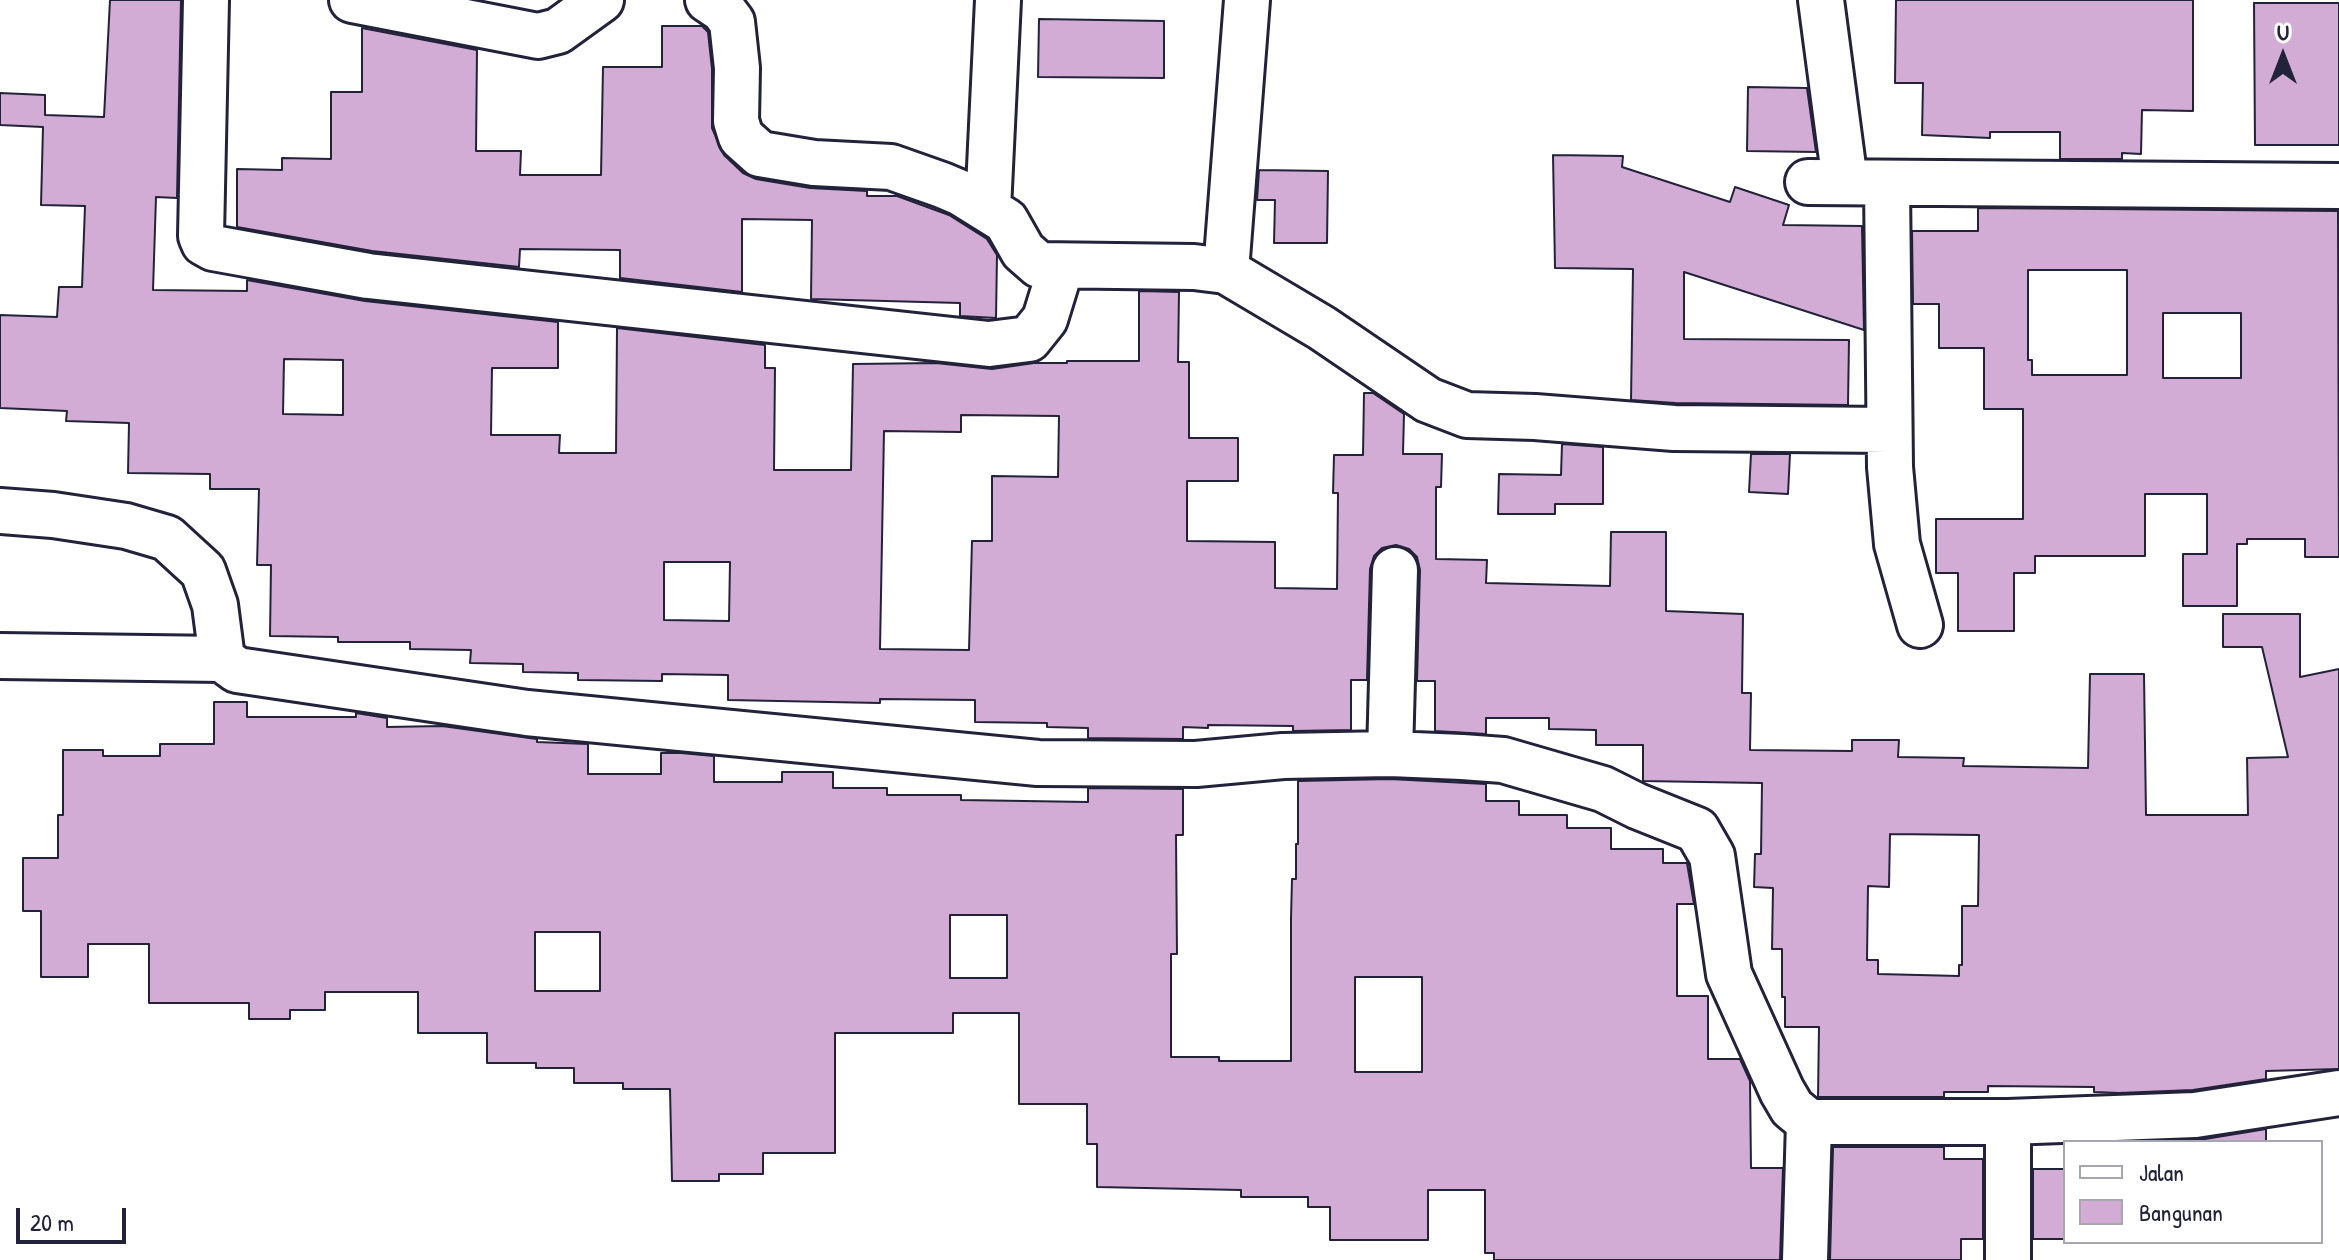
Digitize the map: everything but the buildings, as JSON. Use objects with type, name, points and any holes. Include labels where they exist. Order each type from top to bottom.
[{"type":"street","points":[[206,0],[201,236],[204,243],[213,248],[368,276],[989,344],[1029,339],[1045,319],[1061,267]]},
{"type":"street","points":[[352,0],[538,36],[558,31],[601,0]]},
{"type":"street","points":[[708,0],[723,10],[732,22],[737,68],[736,121],[741,137],[760,154],[814,163],[891,167],[961,193],[1006,221],[1023,251],[1039,265],[1194,267],[1226,271],[1322,328],[1428,400],[1467,415],[1674,428],[1888,430]]},
{"type":"street","points":[[988,209],[998,0]]},
{"type":"street","points":[[1226,271],[1247,0]]},
{"type":"street","points":[[1821,0],[1847,183],[1890,372],[1888,430],[1897,544],[1920,625]]},
{"type":"street","points":[[1847,183],[2339,186]]},
{"type":"street","points":[[0,511],[126,526],[167,538],[203,571],[215,605],[222,659]]},
{"type":"street","points":[[1390,754],[1395,570]]},
{"type":"street","points":[[0,656],[222,659],[237,670],[527,713],[1038,763],[1196,764],[1283,756],[1390,754],[1503,760],[1603,789],[1697,830],[1712,856],[1729,974],[1782,1091],[1792,1108],[1809,1122],[2008,1122],[2195,1115],[2339,1093]]},
{"type":"street","points":[[1805,1260],[1809,1122]]},
{"type":"street","points":[[2008,1122],[2008,1260]]}]
